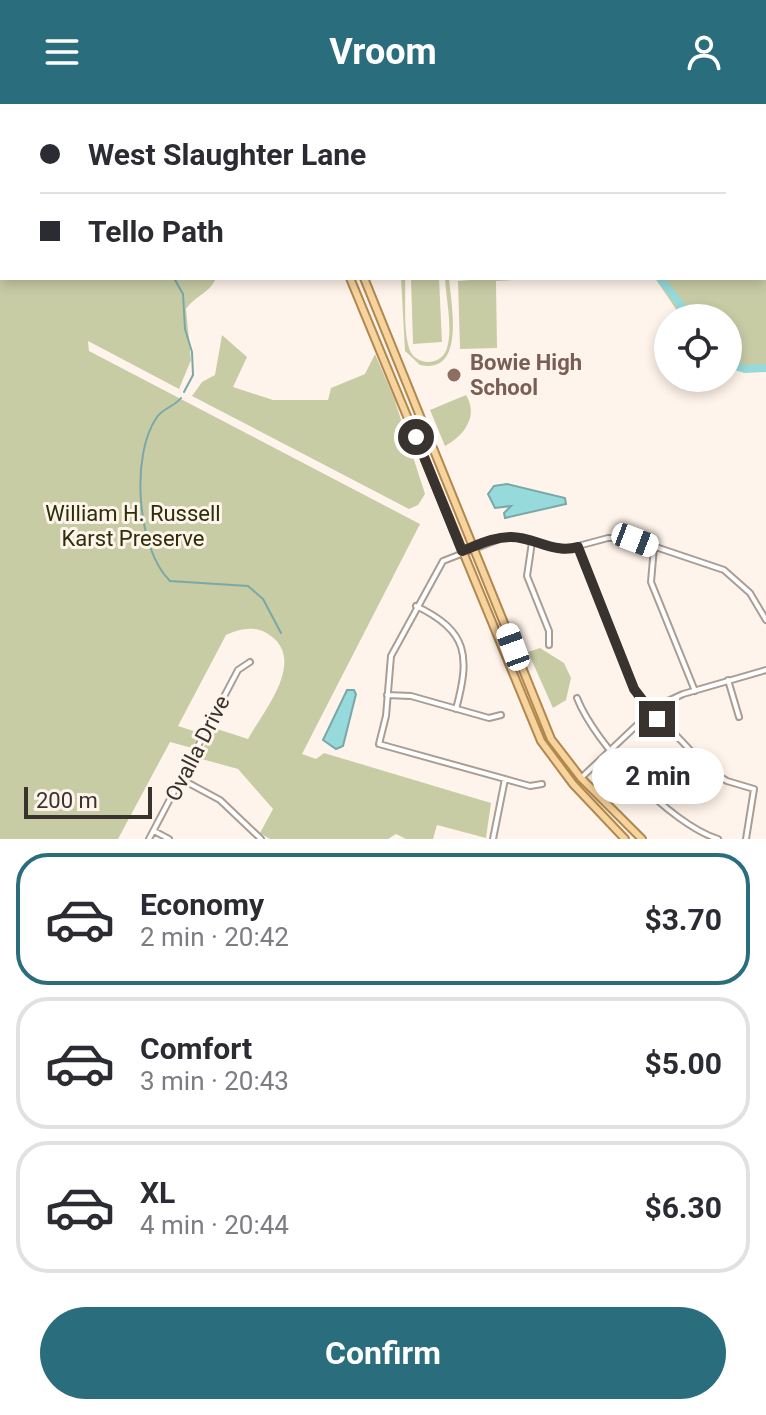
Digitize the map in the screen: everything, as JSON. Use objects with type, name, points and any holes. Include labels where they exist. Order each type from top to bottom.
[{"type":"main road","points":[[351,280],[522,699],[554,760],[625,839]]},
{"type":"main road","points":[[365,280],[532,696],[556,748],[581,778],[642,839]]},
{"type":"main road","points":[[522,699],[532,696]]},
{"type":"street","points":[[542,784],[530,786],[379,744],[389,662],[439,565],[462,551],[502,538],[563,550],[622,537],[724,570],[750,593],[766,620]]},
{"type":"street","points":[[532,542],[527,576],[549,631],[549,645]]},
{"type":"street","points":[[578,547],[631,681],[650,711],[715,775],[754,789],[746,839]]},
{"type":"street","points":[[654,547],[651,582],[695,691]]},
{"type":"street","points":[[416,606],[444,621],[462,646],[465,671],[456,709]]},
{"type":"street","name":"Ovalla Drive","points":[[149,839],[238,670],[250,662]]},
{"type":"street","points":[[581,778],[650,711],[695,691],[766,670]]},
{"type":"street","points":[[728,680],[739,717]]},
{"type":"street","points":[[387,695],[411,696],[489,718],[501,715]]},
{"type":"street","points":[[577,698],[590,728],[609,750],[676,816],[718,839]]},
{"type":"street","points":[[181,779],[220,800],[261,839]]},
{"type":"street","points":[[493,839],[505,779]]},
{"type":"street","points":[[154,831],[169,839]]},
{"type":"green space","name":"William H. Russell Karst Preserve","points":[[0,280],[215,280],[186,309],[191,360],[179,389],[88,341],[89,351],[420,524],[302,754],[316,759],[324,753],[491,803],[486,838],[437,825],[433,839],[406,839],[396,834],[388,839],[270,839],[260,833],[273,809],[238,769],[198,758],[214,728],[248,739],[279,685],[284,657],[279,644],[263,631],[252,629],[226,635],[178,726],[200,733],[192,748],[170,742],[118,839],[0,839]]},
{"type":"green space","points":[[401,280],[405,280],[405,322],[409,348],[416,358],[428,362],[440,359],[447,348],[449,323],[445,280],[449,280],[453,320],[450,349],[444,359],[435,365],[420,365],[405,351]]},
{"type":"green space","points":[[411,280],[439,280],[442,342],[413,344]]},
{"type":"green space","points":[[512,280],[496,281],[497,348],[460,349],[458,281]]},
{"type":"green space","points":[[656,280],[766,280],[766,366],[742,366],[742,304],[673,304]]},
{"type":"green space","points":[[222,335],[247,357],[233,387],[273,400],[328,400],[331,388],[365,374],[375,354],[394,398],[425,494],[418,505],[409,509],[192,396],[202,382],[215,375]]},
{"type":"green space","points":[[466,395],[471,410],[468,425],[445,446],[430,410]]},
{"type":"green space","points":[[540,648],[564,663],[571,678],[566,700],[553,708],[528,652]]},
{"type":"water","points":[[507,484],[565,498],[566,504],[505,518],[504,513],[511,506],[495,508],[488,494],[494,486]]},
{"type":"water","points":[[347,690],[354,690],[356,694],[343,746],[336,749],[323,740]]},
{"type":"waterway","points":[[175,280],[183,294],[185,329],[192,352],[193,375],[184,392]]},
{"type":"waterway","points":[[662,280],[680,304]]},
{"type":"waterway","points":[[742,368],[766,368]]},
{"type":"waterway","points":[[181,398],[157,417],[148,434],[143,454],[141,501],[150,547],[170,581],[248,586],[263,599],[281,633]]},
{"type":"place","name":"Bowie High School","points":[[454,375]]},
{"type":"route","points":[[416,437],[462,551],[494,539],[511,537],[554,549],[578,547],[634,689],[657,719]]}]
